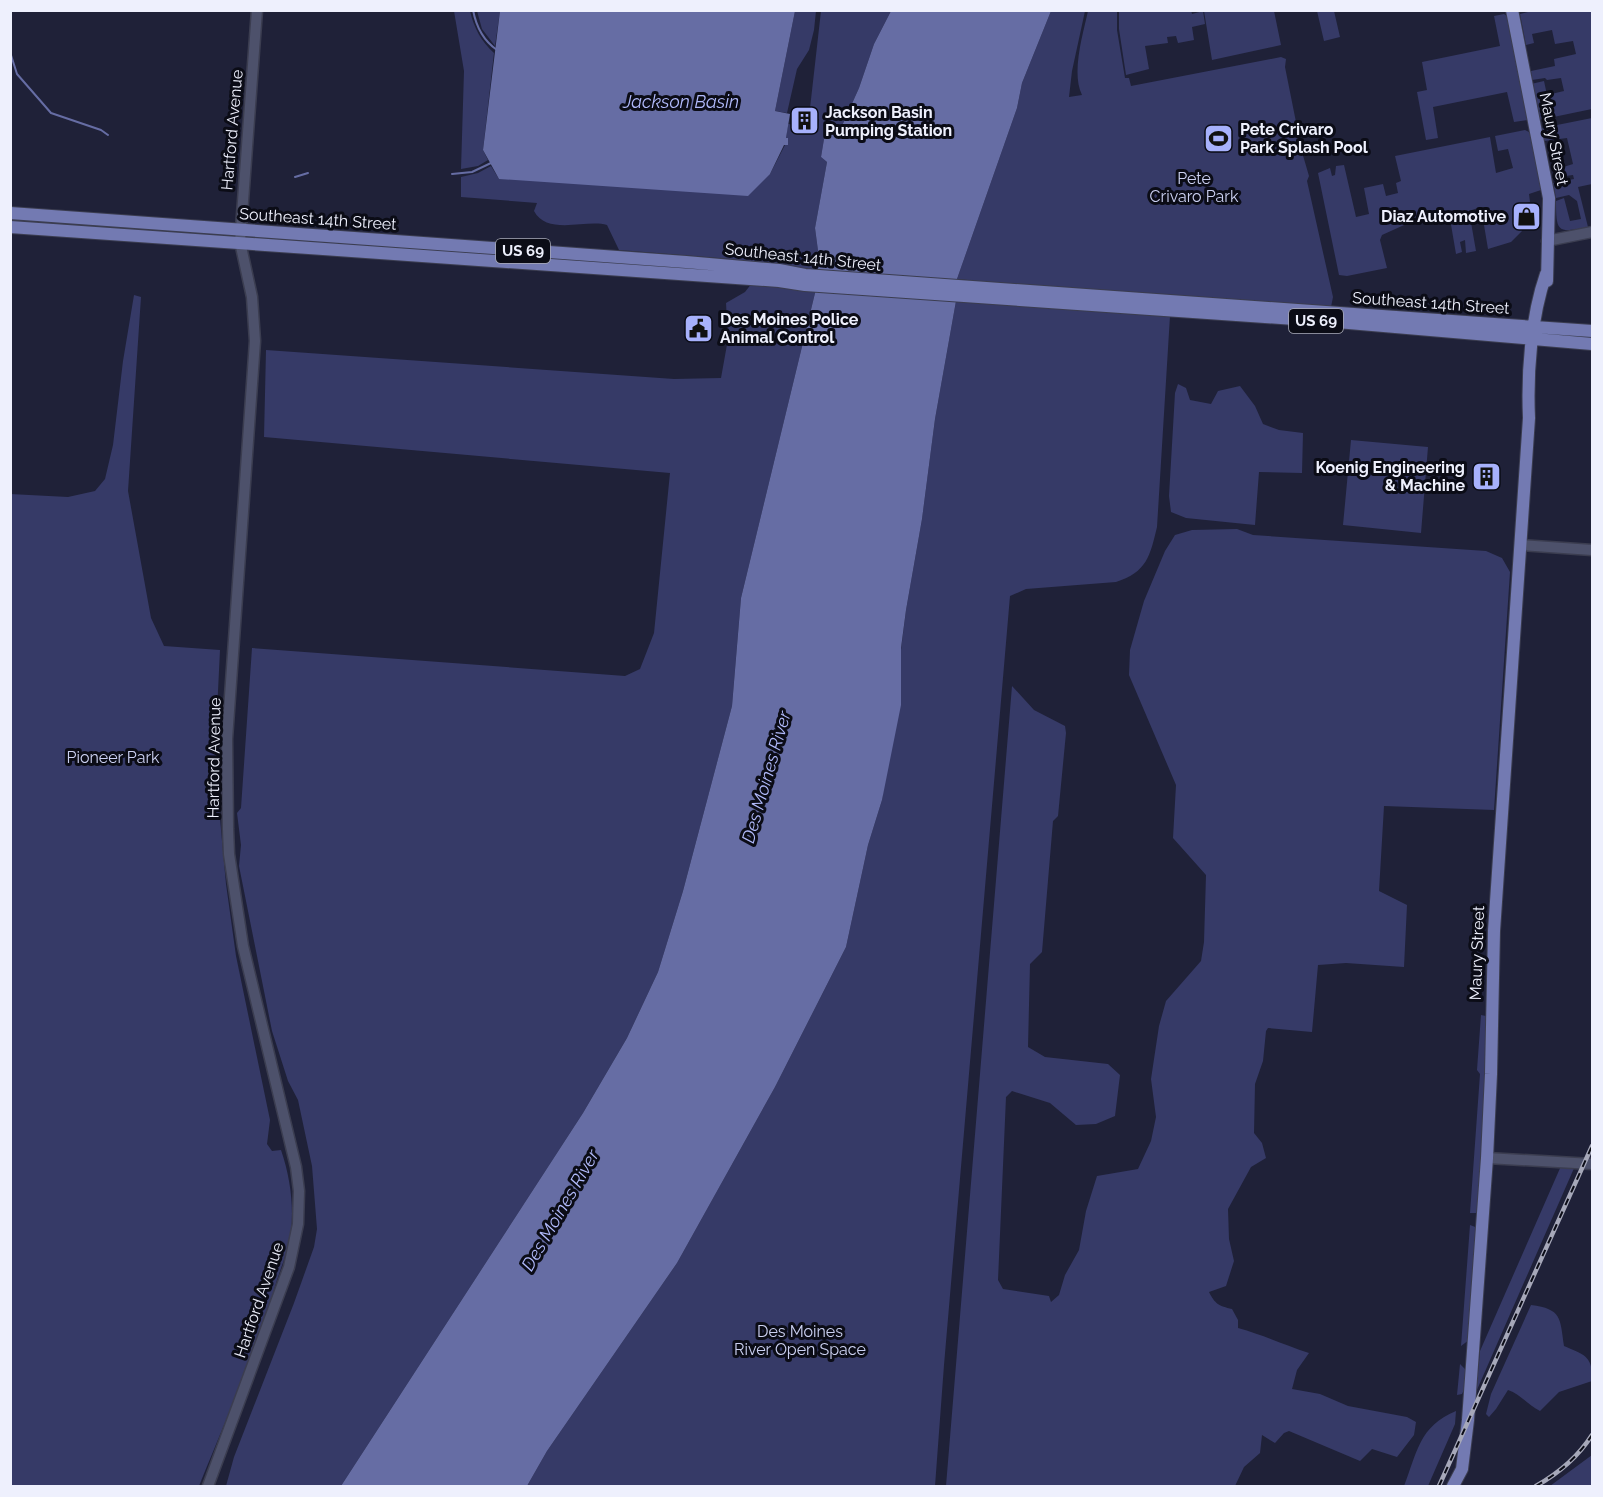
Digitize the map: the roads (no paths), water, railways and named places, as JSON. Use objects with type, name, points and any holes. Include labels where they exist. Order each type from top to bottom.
[{"type":"main road","name":"Maury Street","points":[[1453,1486],[1462,1469],[1468,1420],[1487,1158],[1494,931],[1529,418],[1528,389],[1539,327],[1540,290],[1546,274],[1549,198],[1512,10]]},
{"type":"main road","name":"Southeast 14th Street","points":[[10,213],[240,236],[779,280],[1039,297],[1593,344]]},
{"type":"main road","name":"Southeast 14th Street","points":[[10,227],[240,236]]},
{"type":"main road","name":"Southeast 14th Street","points":[[1039,297],[1593,331]]},
{"type":"street","name":"Hartford Avenue","points":[[208,1486],[289,1267],[299,1209],[299,1191],[293,1154],[243,946],[230,854],[227,784],[255,341],[252,297],[240,236],[257,10]]},
{"type":"street","points":[[1547,241],[1593,232]]},
{"type":"street","points":[[1521,545],[1593,549]]},
{"type":"street","points":[[1487,1158],[1593,1164]]},
{"type":"water","name":"Jackson Basin","points":[[500,11],[795,11],[775,111],[790,114],[786,138],[788,138],[788,145],[784,145],[770,174],[748,196],[499,179],[483,150]]},
{"type":"water","name":"Des Moines River","points":[[891,11],[1051,11],[1022,83],[1017,108],[957,279],[956,301],[935,419],[922,519],[901,648],[901,705],[882,800],[868,845],[846,947],[775,1087],[677,1263],[547,1451],[527,1486],[341,1486],[583,1113],[627,1038],[658,972],[683,891],[732,706],[741,598],[816,289],[819,258],[815,228],[827,162],[821,157],[824,139],[841,128],[859,88],[874,44]]},
{"type":"water","name":"Pete Crivaro Park Splash Pool","points":[[1219,124],[1225,127],[1226,144],[1224,149],[1218,151],[1213,149],[1211,144],[1214,127]]},
{"type":"waterway","points":[[473,10],[481,33],[497,50]]},
{"type":"waterway","points":[[10,52],[17,74],[51,113],[101,130],[108,135]]},
{"type":"waterway","points":[[452,174],[472,172],[491,163]]},
{"type":"waterway","points":[[295,177],[308,173]]},
{"type":"railway","points":[[1439,1486],[1592,1146]]},
{"type":"railway","points":[[1536,1486],[1567,1464],[1592,1435]]},
{"type":"place","name":"Jackson Basin Pumping Station","points":[[804,121]]},
{"type":"place","name":"Pete Crivaro Park Splash Pool","points":[[1219,138]]},
{"type":"place","name":"Diaz Automotive","points":[[1527,216]]},
{"type":"place","name":"Des Moines Police Animal Control","points":[[699,328]]},
{"type":"place","name":"Koenig Engineering & Machine","points":[[1486,476]]},
{"type":"park label","name":"Pete Crivaro Park","points":[[1194,187]]},
{"type":"park label","name":"Pioneer Park","points":[[113,757]]},
{"type":"park label","name":"Des Moines River Open Space","points":[[800,1340]]}]
